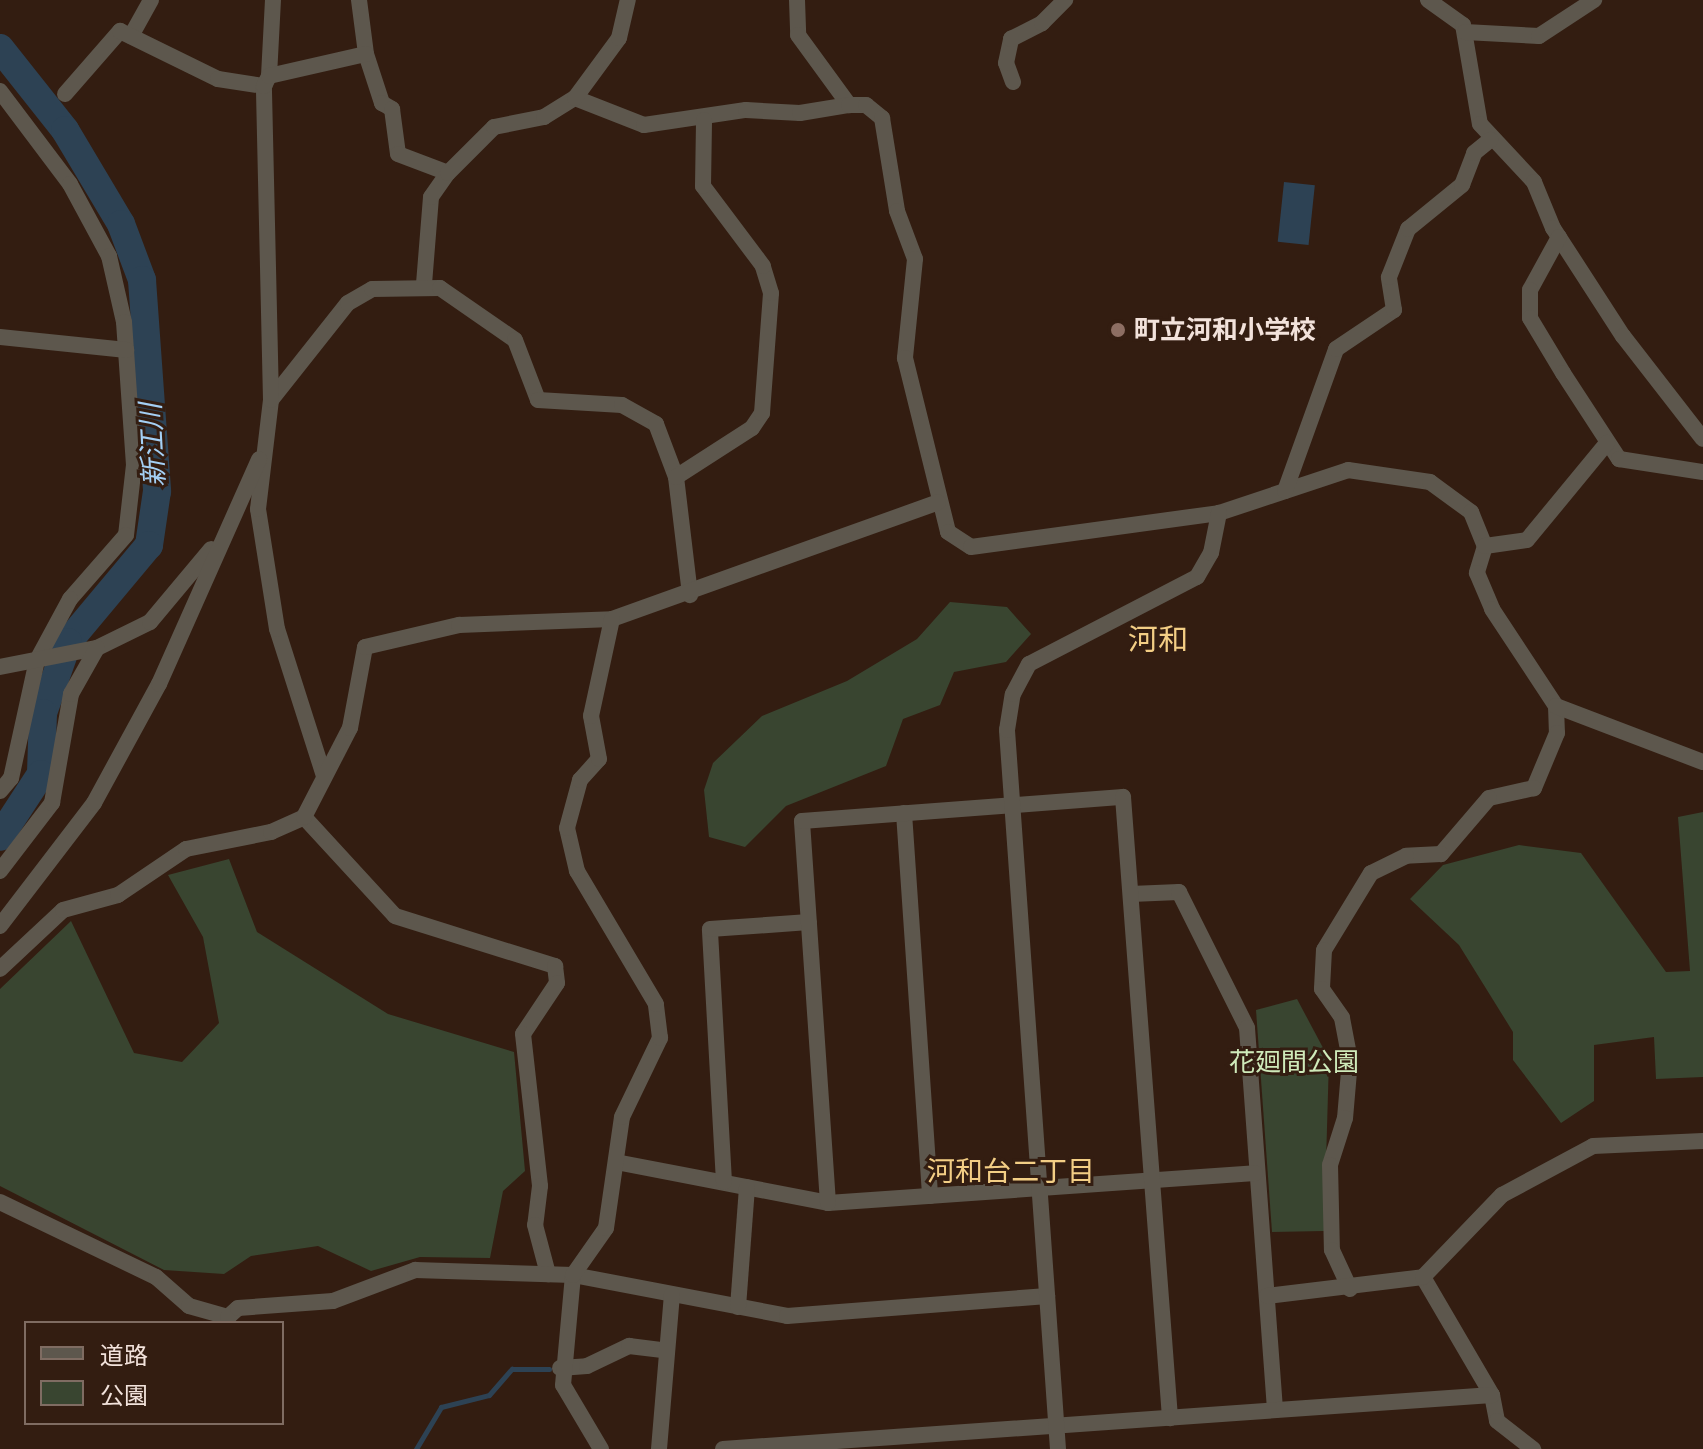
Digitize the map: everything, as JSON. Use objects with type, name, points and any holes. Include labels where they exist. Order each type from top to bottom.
[{"type":"street","points":[[131,36],[151,0]]},
{"type":"street","points":[[273,0],[266,81],[271,400],[258,509],[277,629],[324,776]]},
{"type":"street","points":[[359,0],[366,54],[382,103],[392,109],[398,154],[448,173]]},
{"type":"street","points":[[424,284],[431,197],[448,173],[494,127],[544,117],[575,98],[619,38],[628,0]]},
{"type":"street","points":[[797,0],[798,35],[849,105]]},
{"type":"street","points":[[1013,82],[1006,63],[1011,39],[1042,23],[1065,0]]},
{"type":"street","points":[[1428,0],[1465,32],[1539,36],[1594,0]]},
{"type":"street","points":[[65,94],[120,31],[218,79],[266,81],[366,54]]},
{"type":"street","points":[[1465,32],[1463,52],[1490,140],[1534,182],[1559,237],[1703,439]]},
{"type":"street","points":[[0,91],[70,184],[109,256],[126,350],[134,465],[126,535],[70,599],[37,660],[11,778],[0,791]]},
{"type":"street","points":[[575,98],[644,125],[704,120],[746,110],[800,113],[849,105],[866,105],[882,118],[897,211],[915,259],[905,358],[938,502],[948,532],[971,547],[1219,513],[1348,470],[1430,482],[1471,512],[1485,546],[1477,573],[1492,609],[1556,706],[1557,733],[1534,788],[1489,798],[1441,854],[1406,856],[1371,873],[1324,950],[1322,989],[1342,1018],[1350,1060],[1345,1118],[1330,1165],[1332,1250],[1350,1289]]},
{"type":"street","points":[[676,477],[752,428],[762,413],[771,293],[763,266],[703,186],[704,120]]},
{"type":"street","points":[[1285,491],[1336,349],[1394,310],[1389,277],[1408,229],[1462,185],[1474,153],[1490,140]]},
{"type":"street","points":[[1559,237],[1530,290],[1530,318],[1607,443],[1634,466],[1703,472]]},
{"type":"street","points":[[271,400],[348,303],[372,289],[424,284],[515,340],[538,400],[622,405],[656,424],[676,477],[690,595]]},
{"type":"street","points":[[0,337],[126,350]]},
{"type":"street","points":[[0,926],[94,803],[159,684],[266,443]]},
{"type":"street","points":[[1485,546],[1527,540],[1607,443]]},
{"type":"street","points":[[0,969],[63,910],[118,895],[186,849],[271,832],[304,817],[350,728],[365,647],[459,625],[612,619],[690,595],[938,502]]},
{"type":"street","points":[[1058,1449],[1007,730],[1013,694],[1029,664],[1197,577],[1211,553],[1219,513]]},
{"type":"street","points":[[0,667],[90,650],[150,622],[223,535]]},
{"type":"street","points":[[601,1449],[573,1407],[560,1368],[573,1275],[606,1228],[622,1117],[660,1038],[656,1004],[577,871],[567,828],[580,780],[599,759],[591,716],[612,619]]},
{"type":"street","points":[[0,871],[52,803],[71,694],[90,650]]},
{"type":"street","points":[[1556,706],[1703,762]]},
{"type":"street","points":[[828,1203],[802,821],[1123,797],[1170,1418]]},
{"type":"street","points":[[904,813],[930,1196]]},
{"type":"street","points":[[304,817],[395,916],[555,966],[557,983],[523,1034],[540,1186],[535,1225],[548,1274]]},
{"type":"street","points":[[1131,894],[1179,892],[1247,1028],[1255,1173],[1275,1410]]},
{"type":"street","points":[[724,1182],[710,929],[809,922]]},
{"type":"street","points":[[1267,1296],[1350,1289],[1423,1277],[1502,1195],[1593,1146],[1703,1141]]},
{"type":"street","points":[[616,1162],[828,1203],[1255,1173]]},
{"type":"street","points":[[738,1307],[747,1187]]},
{"type":"street","points":[[0,1202],[156,1277],[189,1306],[228,1317],[238,1308],[333,1301],[415,1270],[573,1275],[787,1316],[1047,1296]]},
{"type":"street","points":[[1423,1277],[1492,1395],[1497,1421],[1533,1449]]},
{"type":"street","points":[[659,1449],[672,1295]]},
{"type":"street","points":[[560,1368],[587,1366],[629,1346],[667,1351]]},
{"type":"street","points":[[723,1449],[1492,1395]]},
{"type":"green space","points":[[950,602],[1007,607],[1031,634],[1006,662],[954,672],[940,705],[903,719],[886,766],[786,806],[745,847],[709,837],[704,790],[713,763],[762,716],[847,681],[917,639]]},
{"type":"green space","points":[[1703,812],[1703,1077],[1656,1079],[1654,1037],[1594,1045],[1594,1101],[1561,1123],[1513,1060],[1513,1032],[1459,945],[1410,899],[1443,865],[1519,845],[1581,853],[1666,972],[1690,971],[1678,817]]},
{"type":"green space","points":[[229,859],[257,932],[388,1014],[514,1052],[525,1171],[503,1191],[490,1258],[420,1257],[371,1271],[318,1246],[251,1256],[224,1274],[164,1270],[0,1186],[0,989],[71,921],[134,1053],[182,1062],[219,1023],[203,937],[168,875]]},
{"type":"green space","name":"花廻間公園","points":[[1297,999],[1329,1059],[1324,1231],[1272,1232],[1256,1010]]},
{"type":"water","points":[[1284,182],[1315,185],[1309,245],[1278,242]]},
{"type":"waterway","name":"新江川","points":[[0,48],[65,130],[121,224],[142,280],[157,491],[149,545],[68,642],[43,713],[41,774],[0,837]]},
{"type":"waterway","points":[[416,1449],[441,1407],[489,1395],[512,1369],[549,1369]]},
{"type":"place","name":"町立河和小学校","points":[[1118,330]]},
{"type":"district","name":"河和","points":[[1158,639]]},
{"type":"district","name":"河和台二丁目","points":[[1011,1171]]}]
